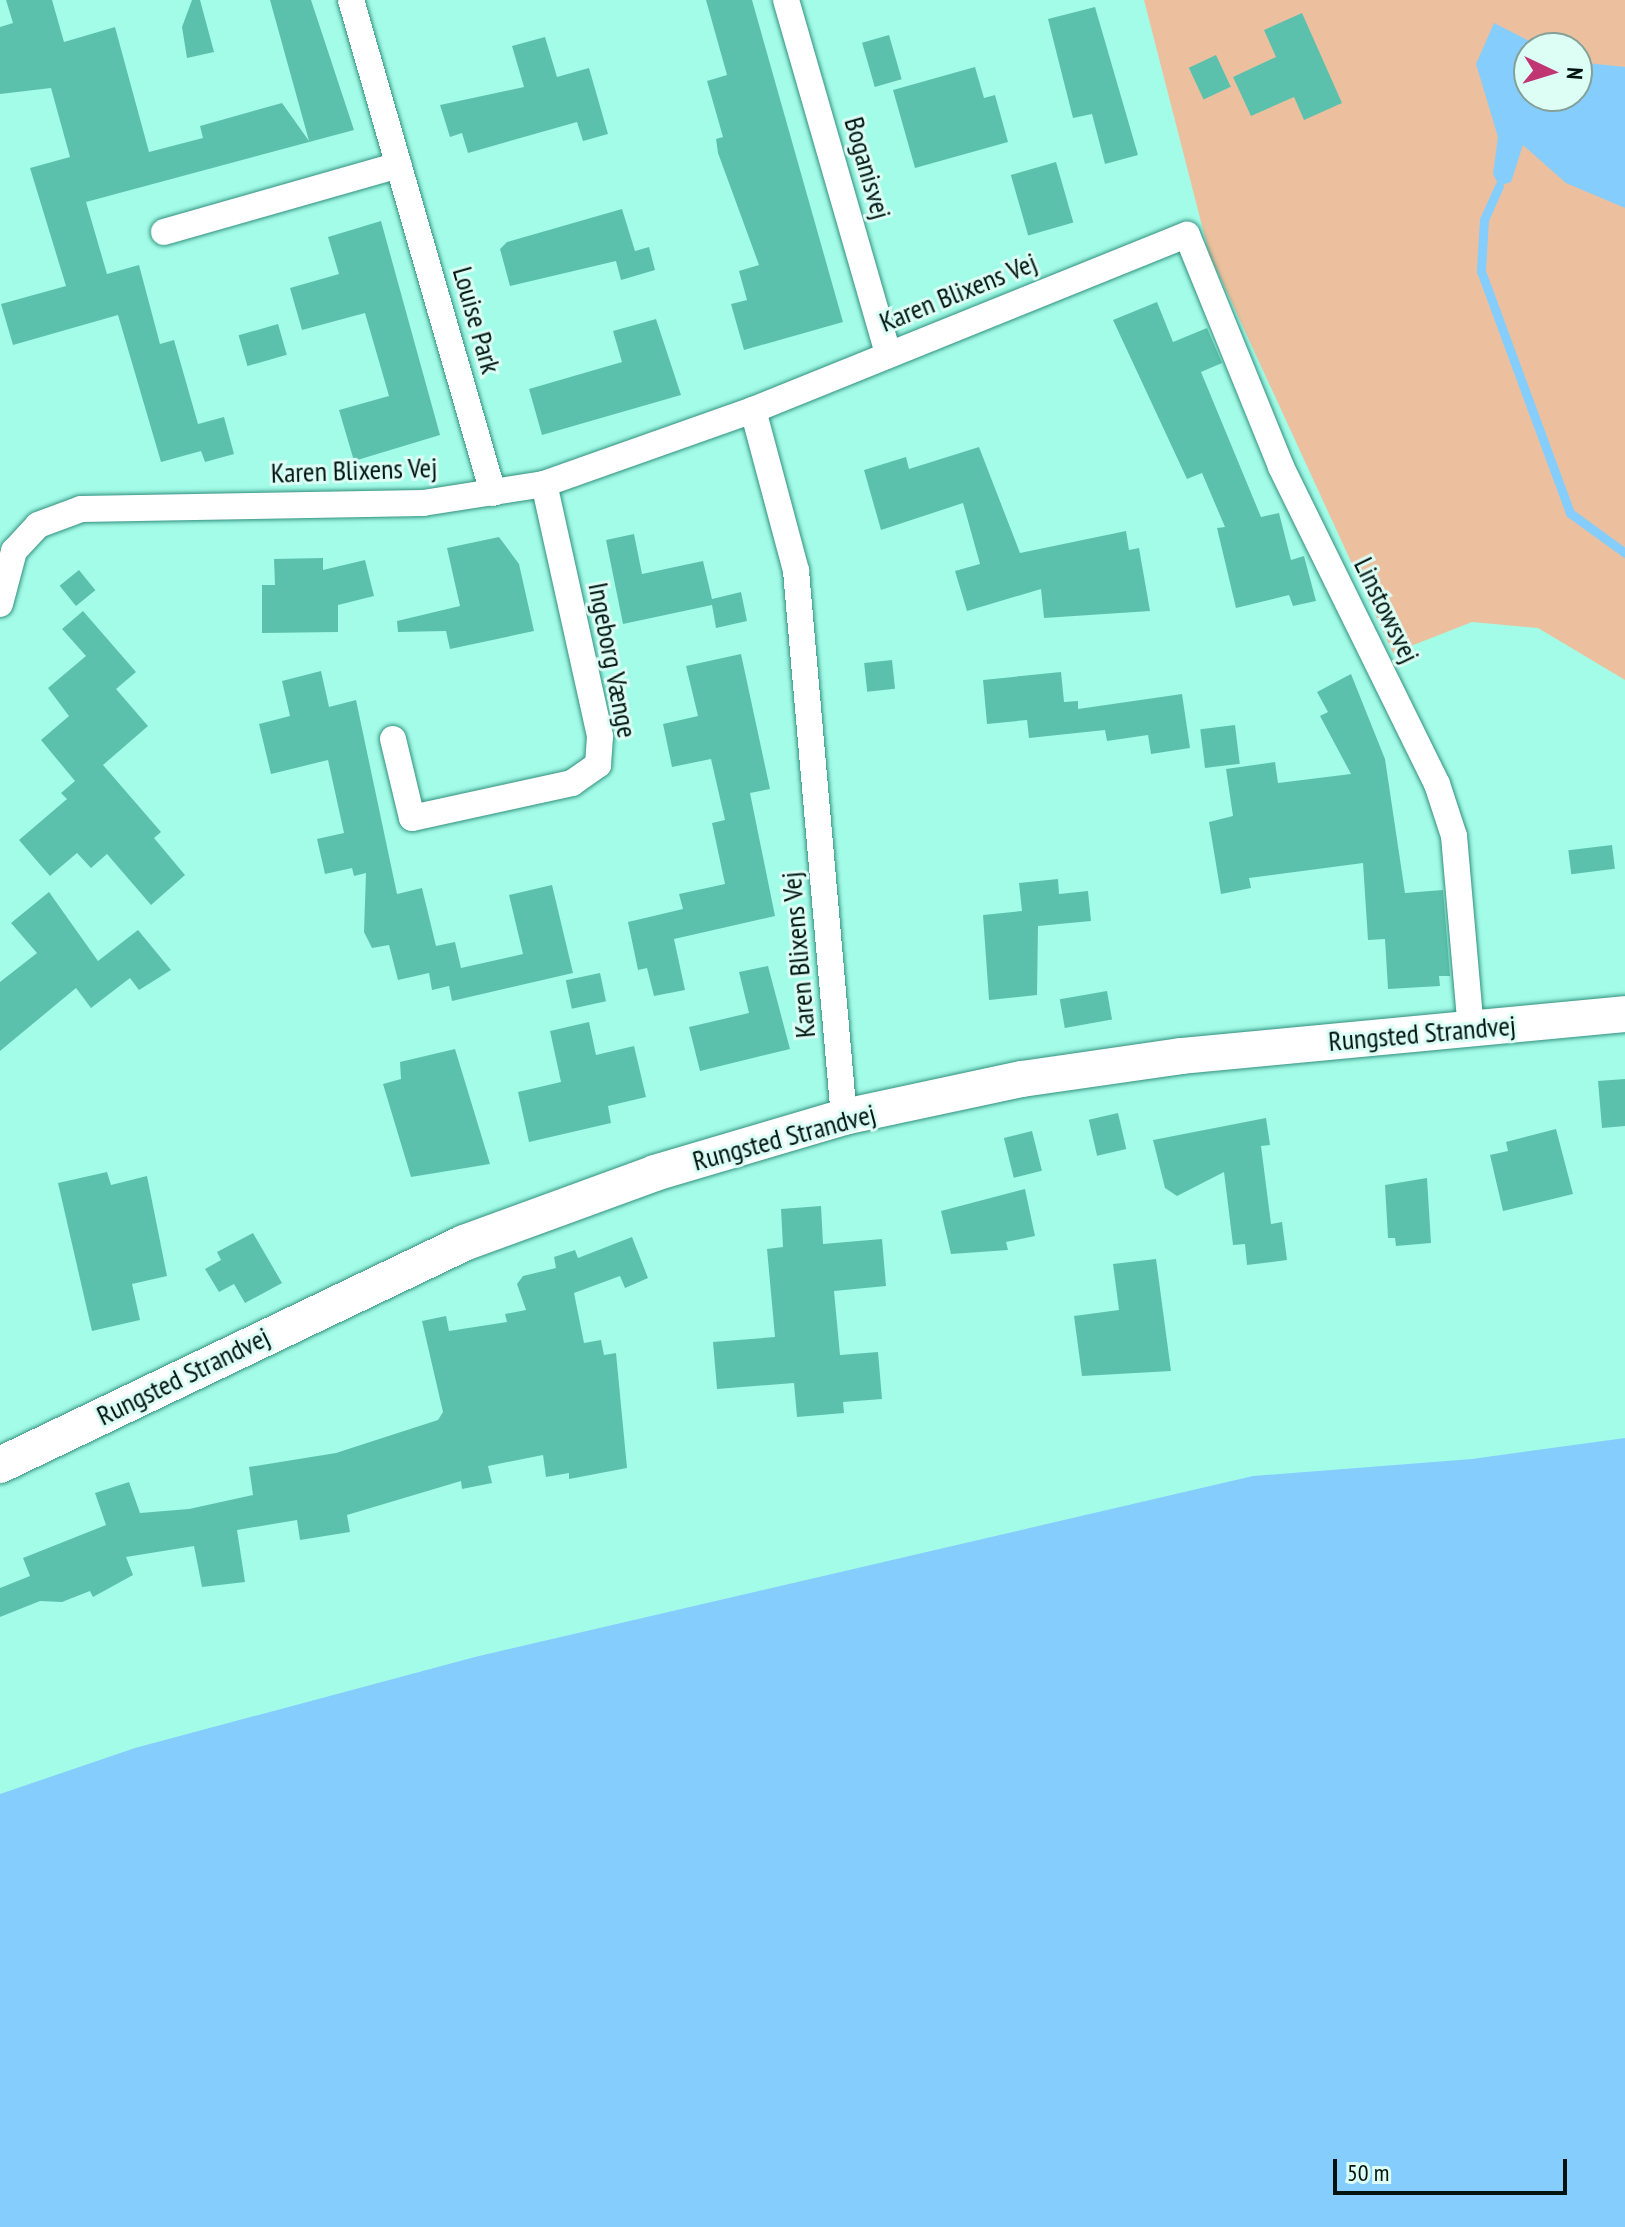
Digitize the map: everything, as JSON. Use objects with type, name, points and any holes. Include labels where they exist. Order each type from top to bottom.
[{"type":"main road","name":"Rungsted Strandvej","points":[[0,1465],[464,1243],[655,1173],[844,1117],[1022,1079],[1182,1056],[1625,1014]]},
{"type":"street","name":"Louise Park","points":[[351,0],[493,493]]},
{"type":"street","name":"Boganisvej","points":[[786,0],[888,354]]},
{"type":"street","points":[[164,232],[399,165]]},
{"type":"street","name":"Karen Blixens Vej","points":[[0,604],[14,551],[38,525],[81,509],[423,503],[544,484],[753,410],[1187,235]]},
{"type":"street","name":"Linstowsvej","points":[[1187,235],[1281,467],[1437,784],[1454,836],[1471,1029]]},
{"type":"street","name":"Karen Blixens Vej","points":[[753,410],[796,571],[844,1117]]},
{"type":"street","name":"Ingeborg Vænge","points":[[393,739],[412,818],[572,783],[598,765],[600,736],[544,484]]},
{"type":"shaded area","points":[[1144,0],[1625,0],[1625,680],[1538,628],[1472,622],[1393,653],[1209,253]]},
{"type":"water","points":[[1494,23],[1513,33],[1513,112],[1593,112],[1593,64],[1625,67],[1625,208],[1566,183],[1523,145],[1511,182],[1499,186],[1493,174],[1498,137],[1476,64]]},
{"type":"water","points":[[1625,1438],[1625,2227],[0,2227],[0,1794],[135,1748],[475,1657],[1253,1476],[1472,1459]]},
{"type":"building","points":[[6,0],[52,0],[64,42],[115,27],[149,152],[203,138],[200,126],[282,103],[309,141],[270,0],[311,0],[354,130],[86,202],[107,274],[139,265],[160,344],[174,340],[198,424],[224,417],[234,454],[205,462],[201,451],[161,462],[118,315],[13,345],[1,304],[66,286],[30,168],[70,157],[51,88],[0,94],[0,27],[13,23]]},
{"type":"building","points":[[192,0],[200,0],[214,52],[187,58],[182,27]]},
{"type":"building","points":[[706,0],[752,0],[843,322],[744,350],[731,304],[747,300],[739,271],[759,265],[718,153],[716,139],[723,137],[707,81],[727,75]]},
{"type":"building","points":[[1095,7],[1138,155],[1105,164],[1092,114],[1073,118],[1048,19]]},
{"type":"building","points":[[1302,13],[1342,103],[1304,120],[1294,97],[1251,116],[1233,77],[1276,57],[1264,30]]},
{"type":"building","points":[[889,35],[902,79],[875,87],[862,43]]},
{"type":"building","points":[[545,37],[557,77],[589,68],[608,134],[583,141],[577,122],[468,153],[462,133],[450,137],[440,105],[524,87],[512,46]]},
{"type":"building","points":[[1216,55],[1231,87],[1204,99],[1189,68]]},
{"type":"building","points":[[975,67],[984,98],[995,95],[1008,142],[915,168],[893,90]]},
{"type":"building","points":[[1056,162],[1073,223],[1028,236],[1011,175]]},
{"type":"building","points":[[622,209],[635,251],[649,247],[655,270],[621,280],[616,261],[510,286],[500,249],[507,242]]},
{"type":"building","points":[[381,221],[440,435],[354,461],[339,410],[389,396],[365,313],[302,330],[290,288],[339,274],[328,237]]},
{"type":"building","points":[[1157,302],[1173,342],[1207,328],[1222,363],[1201,372],[1261,517],[1279,513],[1291,560],[1304,556],[1316,601],[1293,606],[1289,595],[1236,608],[1217,528],[1225,527],[1202,473],[1187,479],[1113,320]]},
{"type":"building","points":[[656,319],[681,395],[542,435],[529,389],[622,362],[613,331]]},
{"type":"building","points":[[278,324],[287,355],[247,366],[239,335]]},
{"type":"building","points":[[979,447],[1020,553],[1126,531],[1129,550],[1139,548],[1150,611],[1044,618],[1041,589],[967,611],[955,571],[980,564],[963,503],[881,530],[864,470],[906,457],[909,469]]},
{"type":"building","points":[[634,534],[642,574],[703,561],[712,599],[741,592],[747,621],[716,628],[712,605],[623,624],[606,540]]},
{"type":"building","points":[[499,537],[519,564],[534,631],[450,649],[446,631],[398,632],[397,621],[460,606],[447,548]]},
{"type":"building","points":[[323,558],[323,570],[365,560],[374,596],[338,605],[338,632],[262,633],[262,585],[275,585],[274,559]]},
{"type":"building","points":[[79,570],[95,590],[76,606],[60,586]]},
{"type":"building","points":[[83,611],[136,672],[116,689],[148,726],[103,765],[161,832],[154,838],[185,875],[151,905],[107,854],[91,868],[77,853],[50,876],[19,840],[67,799],[61,793],[75,781],[41,740],[69,716],[48,688],[86,656],[62,629]]},
{"type":"building","points":[[741,654],[770,789],[750,793],[775,916],[674,939],[685,990],[654,996],[647,968],[638,970],[628,922],[683,909],[679,894],[725,884],[712,823],[725,820],[711,759],[672,767],[663,724],[698,716],[686,666]]},
{"type":"building","points":[[892,660],[895,689],[867,692],[864,663]]},
{"type":"building","points":[[321,671],[329,707],[356,700],[397,894],[422,888],[436,946],[455,942],[461,968],[523,954],[509,895],[552,885],[573,973],[452,1001],[449,986],[432,990],[429,973],[398,980],[389,945],[372,948],[364,932],[366,873],[354,876],[352,868],[325,874],[317,839],[344,833],[328,760],[271,774],[259,724],[290,716],[282,681]]},
{"type":"building","points":[[1061,672],[1064,702],[1078,701],[1078,709],[1182,694],[1190,748],[1151,754],[1148,735],[1107,741],[1105,730],[1029,738],[1027,720],[987,724],[983,680]]},
{"type":"building","points":[[1351,674],[1385,759],[1405,893],[1443,890],[1450,976],[1439,976],[1440,986],[1388,989],[1385,939],[1368,940],[1363,863],[1249,878],[1251,888],[1221,894],[1209,822],[1233,816],[1226,769],[1275,762],[1278,783],[1351,774],[1320,716],[1328,712],[1317,692]]},
{"type":"building","points":[[1235,725],[1240,764],[1205,768],[1200,729]]},
{"type":"building","points":[[1612,845],[1615,869],[1571,874],[1568,850]]},
{"type":"building","points":[[1058,879],[1059,894],[1088,891],[1091,921],[1038,926],[1037,995],[989,1000],[983,915],[1022,911],[1019,883]]},
{"type":"building","points":[[49,892],[98,961],[138,930],[171,970],[139,990],[130,978],[91,1008],[76,988],[0,1051],[0,982],[37,953],[11,923]]},
{"type":"building","points":[[768,966],[790,1049],[700,1071],[689,1027],[749,1013],[739,972]]},
{"type":"building","points":[[600,973],[606,1001],[572,1009],[566,980]]},
{"type":"building","points":[[1107,991],[1112,1020],[1065,1028],[1060,999]]},
{"type":"building","points":[[589,1022],[596,1055],[634,1046],[646,1097],[608,1106],[611,1123],[529,1142],[518,1092],[561,1082],[550,1031]]},
{"type":"building","points":[[455,1049],[490,1164],[411,1177],[383,1084],[401,1079],[400,1062]]},
{"type":"building","points":[[1625,1079],[1625,1126],[1602,1128],[1598,1081]]},
{"type":"building","points":[[1118,1113],[1126,1149],[1097,1156],[1089,1120]]},
{"type":"building","points":[[1266,1118],[1270,1145],[1261,1146],[1271,1224],[1282,1222],[1287,1260],[1247,1265],[1245,1244],[1233,1245],[1224,1172],[1177,1196],[1165,1188],[1153,1140]]},
{"type":"building","points":[[1556,1129],[1573,1194],[1503,1211],[1490,1155],[1508,1151],[1506,1142]]},
{"type":"building","points":[[1032,1131],[1042,1171],[1014,1178],[1004,1138]]},
{"type":"building","points":[[107,1172],[111,1185],[147,1176],[167,1276],[132,1284],[140,1320],[92,1331],[58,1183]]},
{"type":"building","points":[[1427,1178],[1431,1243],[1396,1246],[1395,1238],[1388,1238],[1385,1185]]},
{"type":"building","points":[[1025,1189],[1035,1236],[1006,1242],[1008,1250],[951,1254],[941,1211]]},
{"type":"building","points":[[821,1206],[823,1244],[882,1239],[886,1286],[834,1291],[840,1355],[878,1352],[882,1399],[843,1402],[844,1413],[797,1417],[794,1383],[717,1389],[713,1342],[775,1337],[767,1249],[783,1247],[781,1209]]},
{"type":"building","points":[[253,1233],[282,1283],[245,1303],[234,1284],[219,1292],[205,1269],[221,1260],[217,1252]]},
{"type":"building","points":[[632,1237],[648,1278],[625,1288],[620,1276],[574,1293],[584,1343],[601,1340],[604,1355],[616,1353],[627,1468],[569,1479],[569,1473],[546,1477],[543,1455],[488,1466],[492,1483],[462,1489],[461,1481],[347,1515],[350,1532],[300,1540],[297,1520],[237,1530],[245,1582],[202,1587],[194,1546],[126,1557],[133,1575],[93,1597],[90,1591],[62,1602],[40,1601],[0,1617],[0,1588],[30,1576],[23,1558],[106,1525],[95,1493],[129,1482],[140,1513],[189,1509],[253,1495],[249,1467],[336,1453],[438,1420],[443,1412],[422,1321],[446,1316],[449,1331],[507,1322],[505,1314],[526,1310],[517,1284],[523,1276],[556,1268],[554,1257],[575,1250],[578,1258]]},
{"type":"building","points":[[1156,1259],[1171,1371],[1082,1376],[1074,1316],[1119,1310],[1113,1264]]},
{"type":"waterway","points":[[1499,186],[1484,219],[1481,271],[1570,513],[1625,553]]}]
